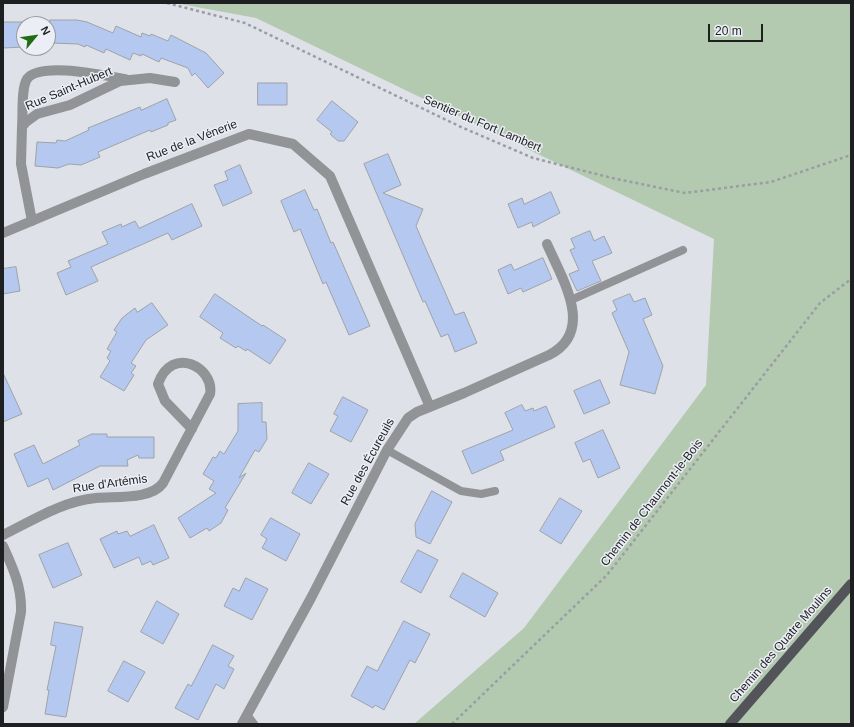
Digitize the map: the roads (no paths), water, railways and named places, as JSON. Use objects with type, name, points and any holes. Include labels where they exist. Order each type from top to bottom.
[{"type":"main road","name":"Chemin des Quatre Moulins","points":[[730,724],[851,584]]},
{"type":"street","name":"Rue Saint-Hubert","points":[[32,221],[20,164],[24,86],[27,79],[33,74],[46,71],[69,70],[129,79]]},
{"type":"street","name":"Rue Saint-Hubert","points":[[22,127],[30,118],[37,114],[70,105],[120,81],[150,78],[175,82]]},
{"type":"street","name":"Rue de la Vénerie","points":[[3,233],[144,174],[249,134],[293,144],[330,176],[430,407]]},
{"type":"street","name":"Rue des Écureuils","points":[[248,721],[387,450],[408,418],[561,349],[567,342],[572,329],[573,317],[571,300],[547,244]]},
{"type":"street","name":"Rue d'Artémis","points":[[3,535],[59,508],[80,500],[153,493],[159,489],[192,429],[210,394],[212,386],[208,379],[198,369],[185,362],[177,362],[168,366],[160,377],[158,384],[165,401],[192,429]]},
{"type":"street","points":[[3,546],[20,587],[21,601],[21,612],[3,707]]},
{"type":"lane","points":[[571,300],[683,250]]},
{"type":"lane","points":[[387,450],[461,492],[481,494],[495,491]]}]
